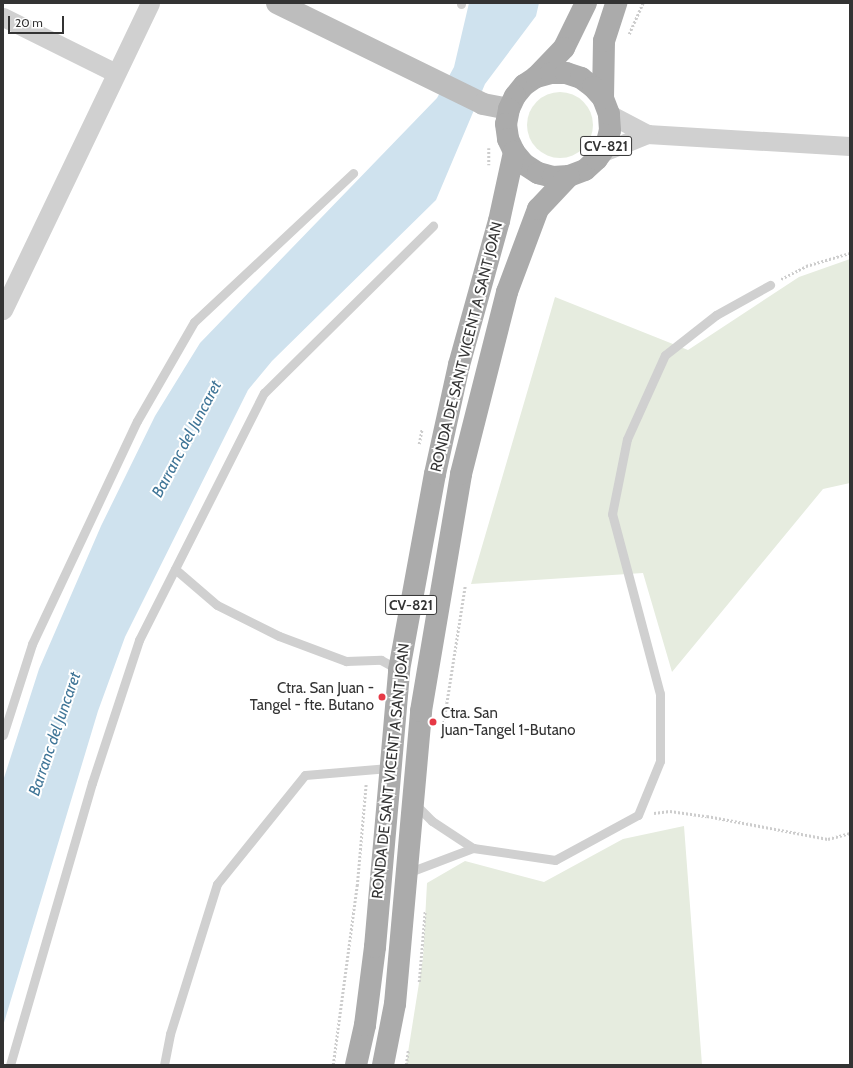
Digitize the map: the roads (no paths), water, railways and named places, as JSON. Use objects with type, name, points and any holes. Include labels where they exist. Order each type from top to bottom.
[{"type":"main road","points":[[277,3],[483,104],[508,109]]},
{"type":"main road","name":"RONDA DE SANT VICENT A SANT JOAN","points":[[586,3],[564,48],[536,78],[524,85],[515,96],[508,109],[506,124],[508,139],[514,152],[524,164],[538,173],[553,177],[570,176],[585,170],[603,152],[610,130],[606,106],[604,41],[616,3]]},
{"type":"main road","name":"CV-821","points":[[536,78],[551,73],[566,73],[581,78],[593,86],[606,106]]},
{"type":"main road","name":"RONDA DE SANT VICENT A SANT JOAN","points":[[356,1065],[365,1025],[374,947],[388,768],[399,670],[435,474],[459,365],[499,221],[514,152]]},
{"type":"main road","name":"RONDA DE SANT VICENT A SANT JOAN","points":[[383,1065],[395,1004],[421,711],[461,474],[489,357],[507,292],[538,209],[570,176]]},
{"type":"street","points":[[3,310],[150,3]]},
{"type":"street","points":[[3,16],[116,73]]},
{"type":"street","points":[[606,106],[647,134]]},
{"type":"street","points":[[603,152],[647,134],[850,146]]},
{"type":"lane","points":[[3,735],[32,644],[137,421],[194,322],[353,173]]},
{"type":"lane","points":[[10,1065],[92,783],[136,647],[175,569],[264,394],[433,226]]},
{"type":"lane","points":[[412,800],[432,821],[473,848],[555,860],[638,815],[660,761],[660,694],[612,514],[627,439],[665,355],[716,314],[770,285]]},
{"type":"lane","points":[[175,569],[217,605],[279,636],[346,661],[381,660],[399,670]]},
{"type":"lane","points":[[164,1065],[170,1034],[217,884],[305,775],[388,768]]},
{"type":"lane","points":[[406,874],[473,848]]},
{"type":"water","name":"Barranc del Juncaret","points":[[469,3],[539,3],[536,16],[485,84],[436,200],[272,361],[248,390],[125,637],[98,711],[3,1026],[3,781],[39,669],[101,526],[155,416],[200,343],[437,98],[454,67]]},
{"type":"place","name":"Ctra. San Juan - Tangel - fte. Butano","points":[[382,697]]},
{"type":"place","name":"Ctra. San Juan-Tangel 1-Butano","points":[[433,722]]}]
